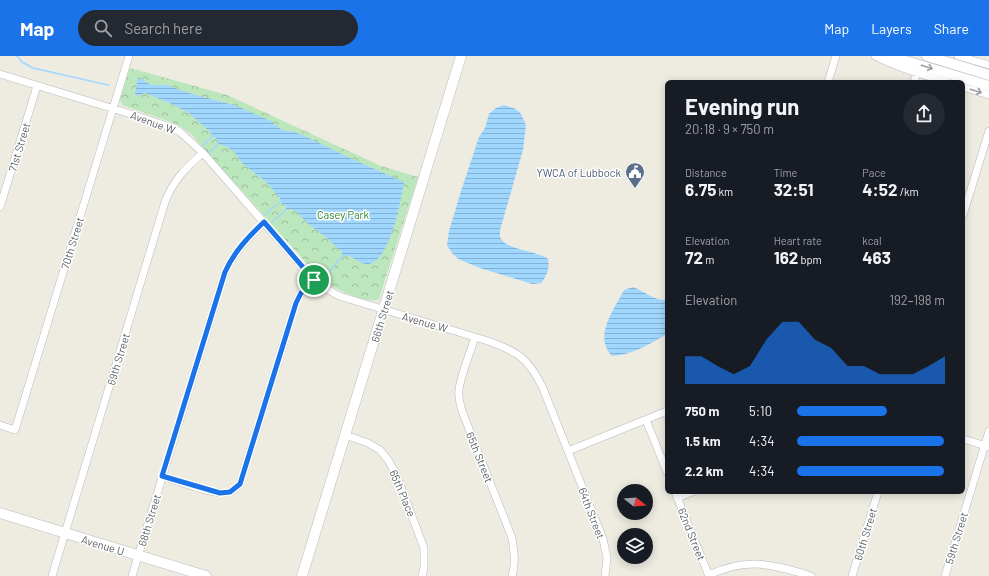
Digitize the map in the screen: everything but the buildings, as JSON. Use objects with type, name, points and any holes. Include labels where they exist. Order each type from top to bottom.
[{"type":"street","name":"70th Street","points":[[0,425],[15,430],[129,56]]},
{"type":"street","name":"66th Street","points":[[302,576],[461,56]]},
{"type":"street","points":[[829,80],[836,56]]},
{"type":"street","points":[[875,56],[884,61],[940,80]]},
{"type":"street","points":[[890,56],[989,86]]},
{"type":"street","points":[[927,56],[989,75]]},
{"type":"street","points":[[958,56],[980,59],[989,65]]},
{"type":"street","points":[[915,80],[917,73]]},
{"type":"street","name":"Avenue W","points":[[0,74],[112,108],[170,127],[180,132],[202,153],[320,285],[339,296],[476,337],[509,348],[519,354],[531,366],[542,386],[568,451]]},
{"type":"street","name":"71st Street","points":[[0,208],[37,86]]},
{"type":"street","points":[[965,88],[989,94]]},
{"type":"street","points":[[965,209],[989,131]]},
{"type":"street","name":"69th Street","points":[[52,576],[166,202],[172,188],[183,171],[202,153]]},
{"type":"street","name":"68th Street","points":[[132,576],[225,272],[232,258],[242,244],[264,222]]},
{"type":"street","points":[[162,476],[215,492],[225,493],[237,488],[243,478],[296,303],[301,293],[314,280]]},
{"type":"street","name":"65th Street","points":[[476,337],[462,377],[459,390],[459,400],[512,538],[515,568],[512,576]]},
{"type":"street","points":[[568,451],[665,412]]},
{"type":"street","points":[[646,420],[665,467]]},
{"type":"street","name":"59th Street","points":[[945,576],[987,446],[989,431]]},
{"type":"street","name":"65th Place","points":[[345,435],[368,443],[380,450],[396,474],[423,543],[425,553],[422,576]]},
{"type":"street","points":[[965,440],[987,446]]},
{"type":"street","name":"64th Street","points":[[568,451],[603,539],[607,558],[605,576]]},
{"type":"street","name":"60th Street","points":[[852,576],[877,494]]},
{"type":"street","name":"62nd Street","points":[[676,495],[709,576]]},
{"type":"street","name":"Avenue U","points":[[0,513],[206,576]]},
{"type":"street","points":[[709,576],[726,568],[744,564],[762,564],[782,567],[811,576]]},
{"type":"green space","name":"Casey Park","points":[[130,68],[227,95],[381,166],[418,177],[379,299],[369,300],[356,297],[324,281],[316,274],[191,134],[171,122],[122,105],[120,99]]},
{"type":"water","points":[[138,77],[151,85],[166,85],[192,94],[237,106],[271,121],[282,130],[295,132],[404,182],[393,229],[382,253],[376,261],[368,264],[361,263],[349,256],[342,256],[342,252],[306,222],[298,213],[292,209],[286,210],[286,206],[280,202],[280,198],[266,182],[242,163],[234,152],[226,146],[218,144],[217,139],[212,137],[211,133],[189,113],[145,93],[138,96],[135,94]]},
{"type":"water","points":[[504,105],[516,109],[521,114],[526,125],[523,150],[500,230],[500,237],[508,245],[548,259],[548,272],[541,283],[532,284],[480,268],[458,259],[447,245],[449,231],[479,137],[485,128],[489,114],[496,108]]},
{"type":"water","points":[[633,287],[657,299],[665,300],[665,335],[627,354],[612,356],[604,340],[605,332],[611,314],[624,290]]},
{"type":"waterway","points":[[17,56],[22,62],[33,68],[108,85]]},
{"type":"waterway","points":[[203,145],[212,137]]},
{"type":"waterway","points":[[209,153],[218,144]]},
{"type":"waterway","points":[[264,215],[280,202]]},
{"type":"waterway","points":[[271,223],[286,210]]},
{"type":"waterway","points":[[323,279],[342,256]]},
{"type":"place","name":"YWCA of Lubbock","points":[[635,189]]},
{"type":"route","points":[[264,222],[314,280],[301,293],[290,319],[245,471],[237,488],[230,492],[220,493],[162,476],[225,272],[232,258],[242,244],[264,222]]}]
